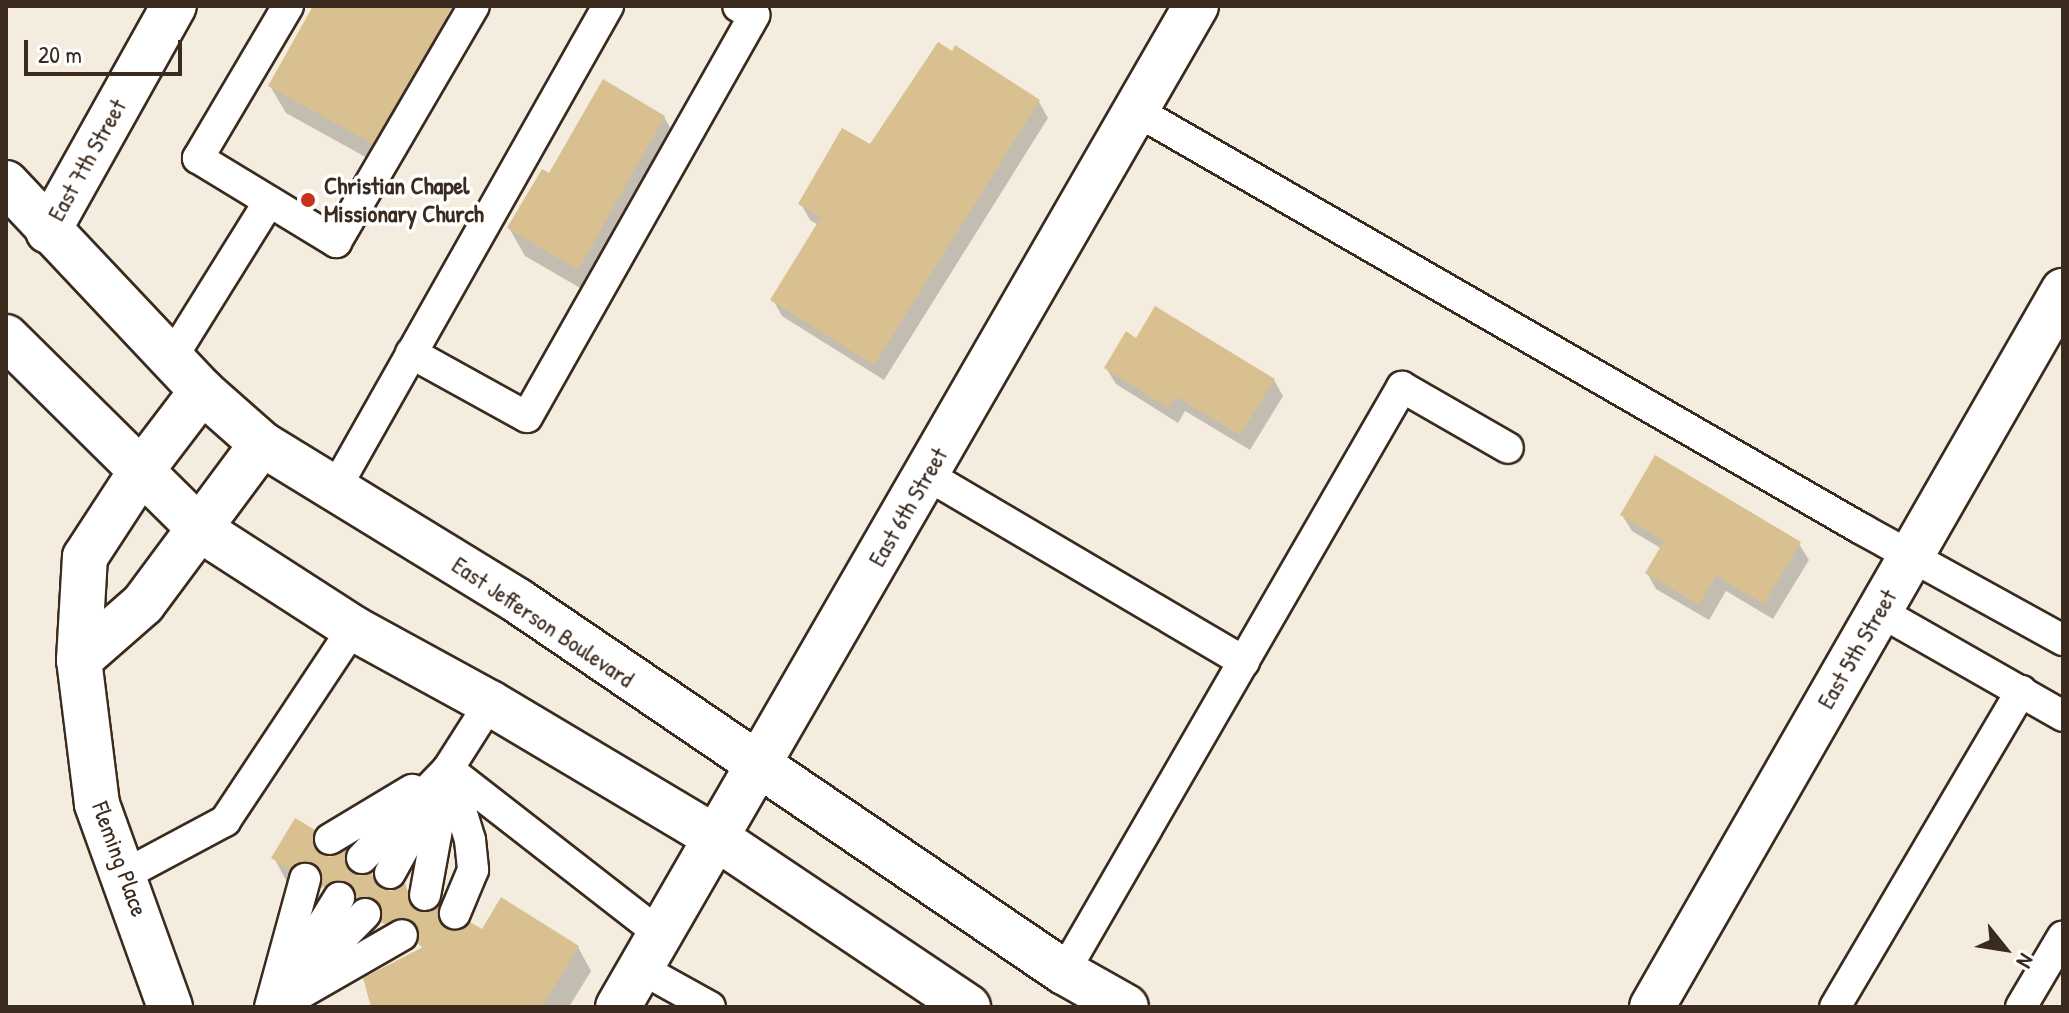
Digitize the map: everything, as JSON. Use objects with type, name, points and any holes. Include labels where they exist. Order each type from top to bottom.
[{"type":"main road","name":"East 7th Street","points":[[48,231],[174,6]]},
{"type":"main road","name":"East 6th Street","points":[[618,1007],[1196,6]]},
{"type":"main road","name":"East Jefferson Boulevard","points":[[6,183],[202,391],[262,444],[518,601],[756,766],[1064,972],[1126,1007]]},
{"type":"main road","name":"East 5th Street","points":[[1652,1007],[2063,291]]},
{"type":"main road","points":[[6,337],[201,530],[353,628],[490,703],[715,837],[968,1007]]},
{"type":"main road","name":"Fleming Place","points":[[170,1007],[97,804],[79,660],[85,557],[141,471],[202,391]]},
{"type":"main road","points":[[79,660],[143,604],[262,444]]},
{"type":"lane","points":[[288,6],[198,158],[336,242],[474,6]]},
{"type":"lane","points":[[335,489],[608,6]]},
{"type":"lane","points":[[411,353],[527,417],[754,15],[738,6]]},
{"type":"lane","points":[[1135,110],[2063,640]]},
{"type":"lane","points":[[171,359],[268,203]]},
{"type":"lane","points":[[1064,972],[1402,387],[1508,448]]},
{"type":"lane","points":[[927,475],[1244,662]]},
{"type":"lane","points":[[1879,611],[2063,716]]},
{"type":"lane","points":[[124,875],[225,821],[353,628]]},
{"type":"lane","points":[[1835,1007],[2021,691]]},
{"type":"lane","points":[[390,873],[448,769],[490,703]]},
{"type":"lane","points":[[330,839],[448,769]]},
{"type":"lane","points":[[362,858],[448,769]]},
{"type":"lane","points":[[425,895],[448,769]]},
{"type":"lane","points":[[448,769],[470,840],[473,870],[455,913]]},
{"type":"lane","points":[[448,769],[710,1007]]},
{"type":"lane","points":[[273,1007],[305,879]]},
{"type":"lane","points":[[273,1007],[339,898]]},
{"type":"lane","points":[[273,1007],[365,914]]},
{"type":"lane","points":[[273,1007],[402,935]]},
{"type":"lane","points":[[2021,1007],[2063,936]]},
{"type":"building","points":[[313,6],[453,6],[373,144],[268,86]]},
{"type":"building","points":[[938,42],[952,51],[955,45],[1040,100],[874,365],[770,300],[821,217],[798,204],[842,128],[870,144]]},
{"type":"building","points":[[603,79],[665,116],[578,270],[507,228],[542,169],[549,173]]},
{"type":"building","points":[[1155,306],[1275,379],[1240,435],[1176,397],[1168,408],[1104,368],[1126,331],[1136,338]]},
{"type":"building","points":[[1655,455],[1801,542],[1764,604],[1716,576],[1699,605],[1645,573],[1664,541],[1620,515]]},
{"type":"building","points":[[295,818],[315,830],[312,840],[321,854],[331,857],[346,850],[345,862],[349,870],[358,876],[372,872],[374,882],[382,889],[391,891],[405,883],[413,908],[423,913],[438,907],[440,923],[447,929],[458,931],[470,922],[482,929],[501,897],[579,946],[542,1007],[371,1007],[363,978],[423,947],[418,944],[418,927],[403,917],[384,924],[380,922],[382,910],[378,902],[369,896],[357,898],[348,882],[339,880],[321,888],[322,874],[310,862],[300,862],[290,870],[271,858]]},
{"type":"place","name":"Christian Chapel Missionary Church","points":[[308,200]]}]
